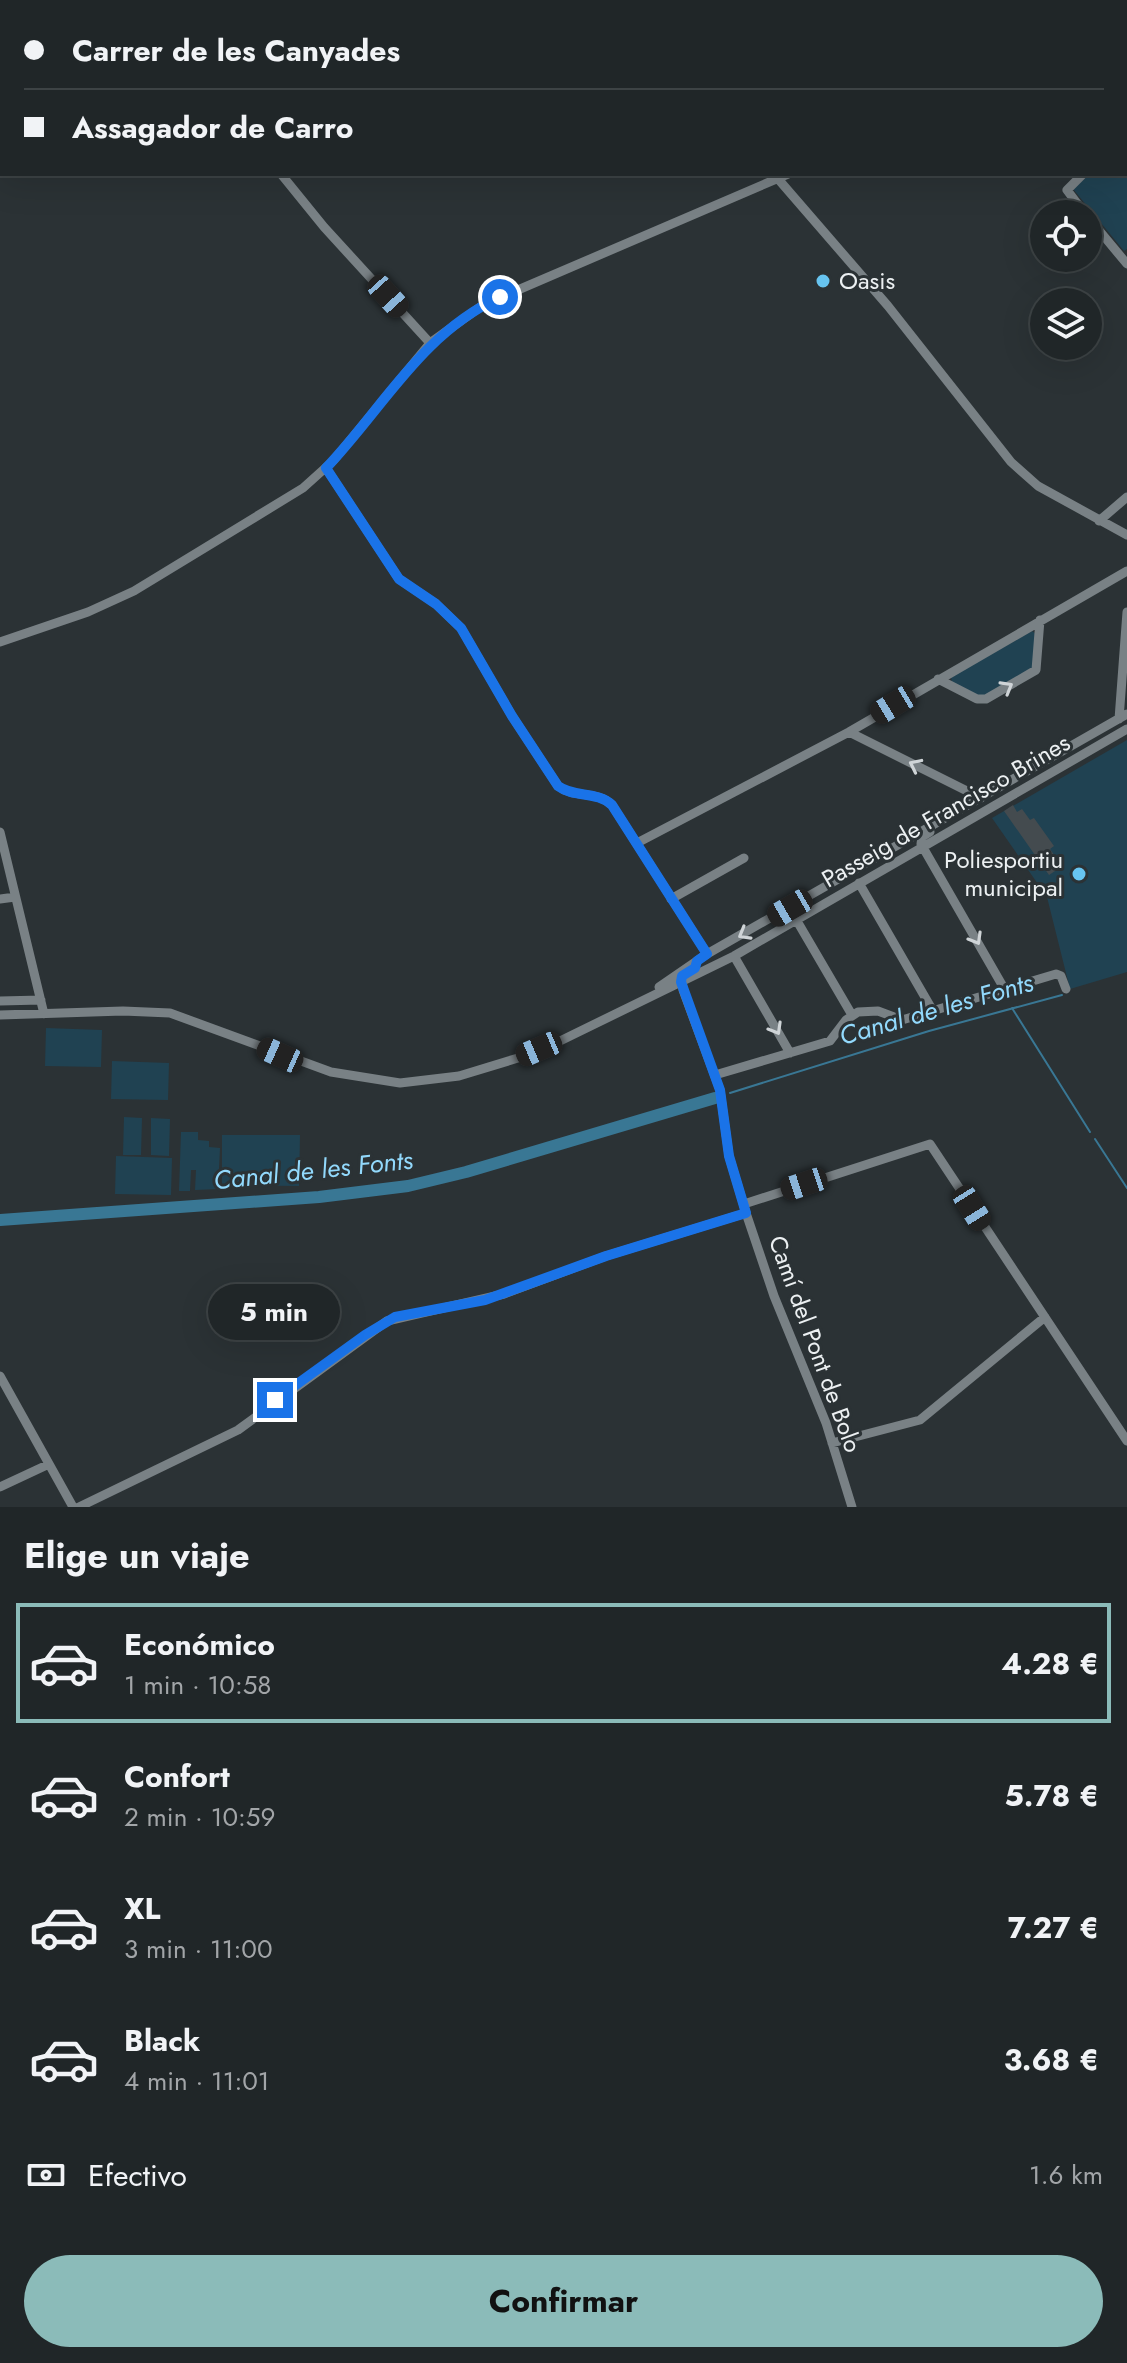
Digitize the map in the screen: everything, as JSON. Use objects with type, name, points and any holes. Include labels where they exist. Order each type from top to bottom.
[{"type":"street","points":[[283,176],[324,227],[430,343]]},
{"type":"street","points":[[0,642],[88,612],[156,580],[303,488],[326,468],[430,343],[483,305],[785,176]]},
{"type":"street","points":[[1075,200],[1067,190],[1081,176]]},
{"type":"street","points":[[779,180],[888,306],[1011,462],[1038,486],[1127,535]]},
{"type":"street","points":[[1102,234],[1127,264]]},
{"type":"street","points":[[326,468],[399,579],[436,604],[461,628],[512,716],[558,786],[569,793],[607,800],[637,843],[711,967]]},
{"type":"street","points":[[1099,521],[1127,497]]},
{"type":"street","points":[[637,843],[849,732],[1127,571]]},
{"type":"street","points":[[1123,717],[1127,612]]},
{"type":"street","points":[[938,679],[980,700],[998,693],[1036,670],[1040,620]]},
{"type":"street","name":"Passeig de Francisco Brines","points":[[622,1010],[703,957],[1123,717]]},
{"type":"street","name":"Passeig de Francisco Brines","points":[[622,1010],[734,956],[797,921],[1127,729]]},
{"type":"street","points":[[849,732],[981,798]]},
{"type":"street","points":[[954,814],[952,819],[922,837],[923,847],[1005,990]]},
{"type":"street","points":[[0,832],[44,1014]]},
{"type":"street","points":[[671,899],[744,858]]},
{"type":"street","points":[[859,883],[933,1011]]},
{"type":"street","points":[[0,899],[15,897]]},
{"type":"street","points":[[797,921],[852,1015]]},
{"type":"street","points":[[734,956],[790,1053]]},
{"type":"street","points":[[681,982],[682,976],[695,968],[703,957]]},
{"type":"street","points":[[715,1075],[833,1040],[852,1015],[874,1010],[902,1020],[1056,974],[1061,976],[1066,989]]},
{"type":"street","name":"Camí del Pont de Bolo","points":[[681,982],[720,1090],[729,1156],[745,1209],[774,1296],[806,1370],[852,1507]]},
{"type":"street","points":[[0,1001],[41,1000]]},
{"type":"street","points":[[0,1015],[170,1013],[308,1066],[400,1083],[447,1079],[495,1066],[560,1041],[622,1010]]},
{"type":"street","points":[[79,1507],[238,1430],[288,1390],[387,1321],[411,1313],[485,1300],[928,1143],[1127,1441]]},
{"type":"street","points":[[832,1443],[920,1420],[1045,1317]]},
{"type":"street","points":[[0,1376],[73,1507]]},
{"type":"street","points":[[0,1487],[47,1465]]},
{"type":"shaded area","points":[[1088,176],[1127,177],[1127,249],[1124,251],[1102,224],[1102,200],[1082,200],[1073,189]]},
{"type":"shaded area","points":[[1032,631],[1036,634],[1034,668],[983,698],[952,683],[951,677]]},
{"type":"shaded area","name":"Poliesportiu municipal","points":[[1127,740],[1127,972],[1070,989],[1047,897],[992,818]]},
{"type":"shaded area","points":[[46,1028],[102,1030],[101,1067],[45,1066]]},
{"type":"shaded area","points":[[112,1061],[169,1063],[168,1100],[111,1099]]},
{"type":"shaded area","points":[[124,1117],[142,1118],[141,1155],[123,1155]]},
{"type":"shaded area","points":[[151,1118],[170,1119],[169,1156],[151,1155]]},
{"type":"shaded area","points":[[181,1132],[198,1132],[198,1140],[209,1141],[209,1147],[220,1148],[218,1189],[195,1190],[196,1170],[191,1170],[190,1191],[179,1191]]},
{"type":"shaded area","points":[[222,1135],[300,1135],[299,1186],[222,1185]]},
{"type":"shaded area","points":[[116,1156],[172,1158],[171,1195],[115,1194]]},
{"type":"building","points":[[1013,805],[1017,812],[1022,809],[1030,820],[1034,818],[1054,846],[1050,849],[1059,862],[1054,864],[1058,869],[1049,875],[1004,811]]},
{"type":"waterway","name":"Canal de les Fonts","points":[[730,1093],[929,1031],[1062,995]]},
{"type":"waterway","points":[[1012,1008],[1090,1132]]},
{"type":"waterway","name":"Canal de les Fonts","points":[[0,1220],[319,1197],[408,1186],[466,1172],[715,1098]]},
{"type":"waterway","points":[[1095,1139],[1127,1188]]},
{"type":"place","name":"Oasis","points":[[823,281]]},
{"type":"place","name":"Poliesportiu municipal","points":[[1079,874]]},
{"type":"route","points":[[275,1400],[379,1325],[395,1317],[485,1300],[606,1256],[746,1213],[729,1156],[720,1090],[681,982],[682,976],[691,972],[697,961],[707,954],[612,805],[603,798],[569,793],[558,786],[512,716],[461,628],[430,599],[399,579],[326,468],[430,343],[458,320],[500,297]]}]
